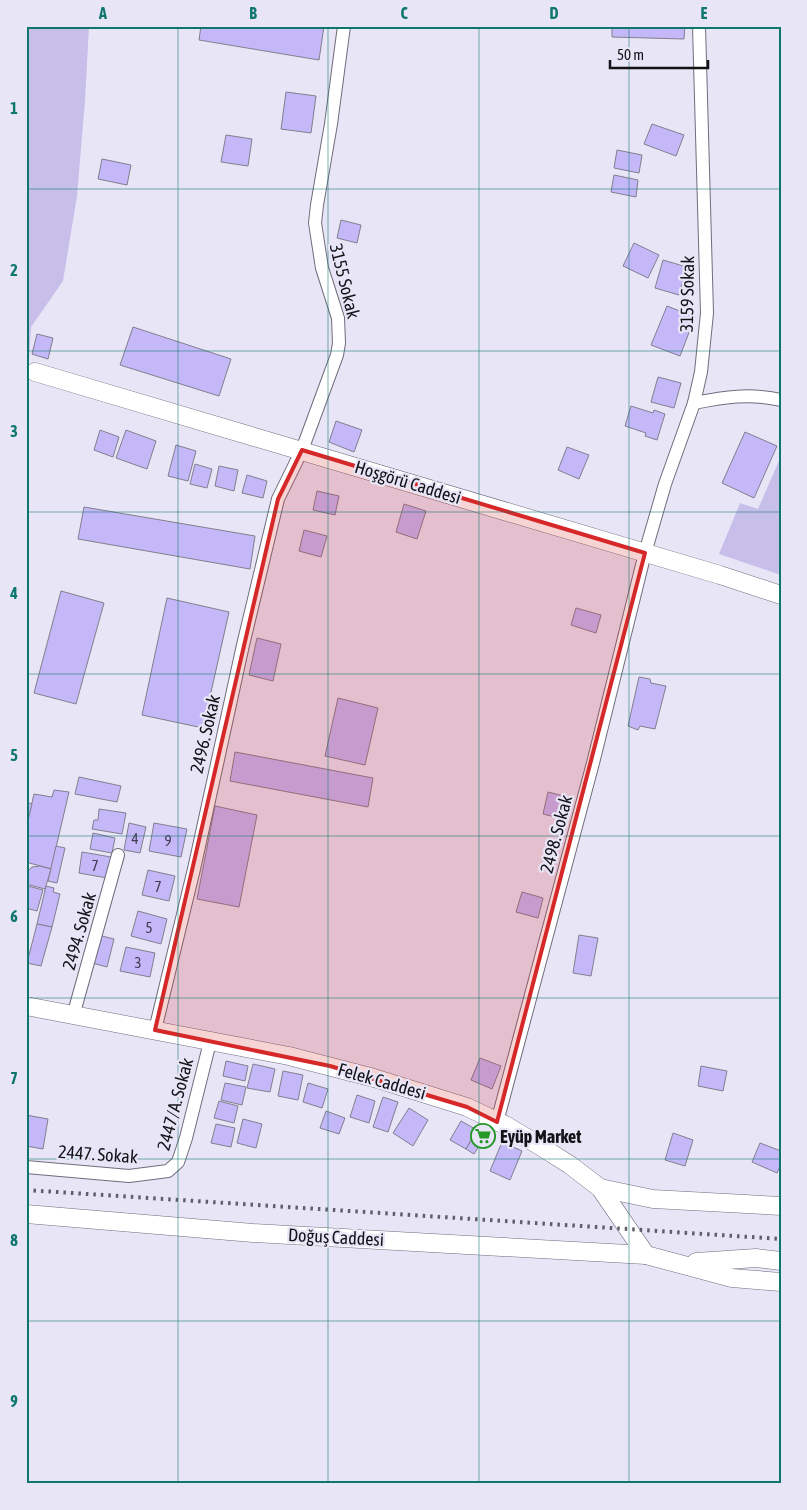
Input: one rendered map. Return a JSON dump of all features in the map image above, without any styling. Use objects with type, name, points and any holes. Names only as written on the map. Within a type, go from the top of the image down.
[{"type":"street","name":"3155 Sokak","points":[[302,450],[334,366],[339,343],[338,318],[322,268],[316,223],[317,205],[331,124],[344,26]]},
{"type":"street","name":"3159 Sokak","points":[[645,553],[665,484],[694,403],[701,372],[707,313],[699,26]]},
{"type":"street","name":"Hoşgörü Caddesi","points":[[36,372],[720,575],[781,595]]},
{"type":"street","points":[[694,403],[733,396],[756,395],[781,400]]},
{"type":"street","name":"2496. Sokak","points":[[155,1030],[194,869],[243,645],[278,499],[302,450]]},
{"type":"street","name":"2498. Sokak","points":[[497,1122],[591,772],[645,553]]},
{"type":"street","name":"2494. Sokak","points":[[73,1016],[118,855]]},
{"type":"street","name":"Felek Caddesi","points":[[26,1006],[289,1056],[366,1076],[468,1107],[507,1126],[570,1165],[600,1188],[646,1254]]},
{"type":"street","name":"2447/A. Sokak","points":[[168,1171],[178,1162],[186,1138],[210,1042]]},
{"type":"street","name":"2447. Sokak","points":[[26,1167],[129,1176],[168,1171]]},
{"type":"street","points":[[600,1188],[653,1199],[781,1206]]},
{"type":"street","name":"Doğuş Caddesi","points":[[26,1214],[254,1233],[646,1254]]},
{"type":"street","points":[[646,1254],[732,1278],[781,1282]]},
{"type":"street","points":[[683,1263],[756,1258],[781,1261]]},
{"type":"highlighted area","points":[[302,450],[645,553],[497,1122],[467,1107],[330,1066],[155,1030],[278,499]]},
{"type":"shaded area","points":[[26,26],[89,26],[77,196],[63,281],[31,327],[29,361],[26,369]]},
{"type":"shaded area","points":[[781,456],[781,575],[719,554],[740,503],[758,509]]},
{"type":"building","points":[[201,26],[324,26],[319,60],[199,40]]},
{"type":"building","points":[[612,26],[685,26],[684,39],[612,37]]},
{"type":"building","points":[[286,92],[316,96],[311,133],[281,129]]},
{"type":"building","points":[[652,124],[684,135],[676,156],[644,144]]},
{"type":"building","points":[[226,135],[252,139],[248,166],[221,162]]},
{"type":"building","points":[[617,150],[642,155],[639,173],[614,168]]},
{"type":"building","points":[[102,159],[131,165],[127,185],[98,179]]},
{"type":"building","points":[[614,175],[638,180],[636,197],[611,192]]},
{"type":"building","points":[[341,220],[361,225],[357,243],[337,238]]},
{"type":"building","points":[[634,243],[659,255],[648,278],[623,266]]},
{"type":"building","points":[[663,260],[687,267],[679,295],[655,288]]},
{"type":"building","points":[[667,306],[695,317],[680,356],[651,345]]},
{"type":"building","points":[[133,327],[231,359],[219,396],[120,365]]},
{"type":"building","points":[[37,334],[53,338],[48,359],[32,354]]},
{"type":"building","points":[[658,377],[681,383],[674,408],[651,402]]},
{"type":"building","points":[[631,406],[653,413],[654,410],[665,414],[657,440],[645,436],[646,433],[625,426]]},
{"type":"building","points":[[336,421],[362,430],[354,452],[329,442]]},
{"type":"building","points":[[100,430],[119,437],[113,457],[94,450]]},
{"type":"building","points":[[126,430],[156,441],[147,469],[116,458]]},
{"type":"building","points":[[745,432],[777,446],[754,498],[722,483]]},
{"type":"building","points":[[176,445],[196,451],[188,481],[168,476]]},
{"type":"building","points":[[567,447],[589,455],[579,479],[558,470]]},
{"type":"building","points":[[195,464],[212,469],[207,488],[190,484]]},
{"type":"building","points":[[219,466],[238,470],[234,491],[215,486]]},
{"type":"building","points":[[247,475],[267,481],[263,498],[242,493]]},
{"type":"building","points":[[317,491],[339,496],[335,515],[313,510]]},
{"type":"building","points":[[404,504],[426,511],[417,539],[396,532]]},
{"type":"building","points":[[84,507],[255,536],[250,569],[78,539]]},
{"type":"building","points":[[304,530],[327,536],[321,557],[299,551]]},
{"type":"building","points":[[61,591],[104,603],[76,704],[34,693]]},
{"type":"building","points":[[167,598],[229,612],[203,728],[142,715]]},
{"type":"building","points":[[576,608],[601,615],[596,633],[571,625]]},
{"type":"building","points":[[257,638],[281,644],[273,681],[249,675]]},
{"type":"building","points":[[639,677],[650,679],[651,683],[666,686],[655,729],[640,726],[638,730],[628,726]]},
{"type":"building","points":[[338,698],[378,708],[365,765],[325,756]]},
{"type":"building","points":[[235,752],[373,778],[368,807],[230,781]]},
{"type":"building","points":[[79,777],[121,786],[117,802],[75,794]]},
{"type":"building","points":[[54,790],[69,792],[51,869],[26,862],[26,828],[34,794],[52,797]]},
{"type":"building","points":[[548,792],[568,797],[563,819],[543,814]]},
{"type":"building","points":[[26,802],[32,804],[26,828]]},
{"type":"building","points":[[215,806],[257,815],[239,907],[197,899]]},
{"type":"building","points":[[99,809],[126,813],[122,834],[92,829],[94,820],[98,820]]},
{"type":"building","points":[[129,823],[146,827],[140,853],[124,850]]},
{"type":"building","points":[[154,823],[187,829],[181,857],[149,851]]},
{"type":"building","points":[[93,833],[115,838],[112,853],[90,849]]},
{"type":"building","points":[[56,846],[65,848],[57,883],[48,881]]},
{"type":"building","points":[[82,852],[111,857],[107,878],[79,873]]},
{"type":"building","points":[[40,866],[51,869],[45,889],[26,884],[26,873],[32,867]]},
{"type":"building","points":[[148,870],[175,876],[169,901],[142,895]]},
{"type":"building","points":[[28,886],[43,890],[37,911],[26,908]]},
{"type":"building","points":[[46,886],[54,888],[53,892],[60,894],[52,927],[37,924]]},
{"type":"building","points":[[522,892],[543,898],[538,918],[516,912]]},
{"type":"building","points":[[138,911],[167,919],[161,944],[131,936]]},
{"type":"building","points":[[37,924],[52,927],[41,966],[27,963]]},
{"type":"building","points":[[98,935],[114,939],[107,967],[92,963]]},
{"type":"building","points":[[579,935],[598,938],[591,976],[573,973]]},
{"type":"building","points":[[126,947],[155,953],[150,977],[120,971]]},
{"type":"building","points":[[480,1058],[501,1066],[492,1089],[471,1080]]},
{"type":"building","points":[[226,1061],[248,1066],[245,1081],[223,1076]]},
{"type":"building","points":[[253,1064],[275,1069],[270,1092],[247,1088]]},
{"type":"building","points":[[701,1066],[727,1071],[723,1091],[698,1086]]},
{"type":"building","points":[[283,1071],[303,1075],[298,1100],[278,1096]]},
{"type":"building","points":[[225,1083],[246,1087],[242,1105],[221,1100]]},
{"type":"building","points":[[308,1083],[328,1089],[322,1108],[303,1102]]},
{"type":"building","points":[[357,1095],[375,1101],[369,1123],[350,1117]]},
{"type":"building","points":[[383,1097],[398,1102],[388,1132],[373,1127]]},
{"type":"building","points":[[219,1101],[238,1106],[234,1123],[214,1118]]},
{"type":"building","points":[[409,1108],[428,1120],[413,1146],[393,1133]]},
{"type":"building","points":[[326,1111],[345,1118],[339,1134],[320,1128]]},
{"type":"building","points":[[26,1115],[48,1119],[43,1149],[26,1146]]},
{"type":"building","points":[[243,1119],[262,1124],[256,1148],[237,1143]]},
{"type":"building","points":[[461,1121],[477,1130],[466,1149],[450,1140]]},
{"type":"building","points":[[216,1124],[235,1128],[231,1147],[211,1143]]},
{"type":"building","points":[[477,1130],[486,1135],[474,1154],[466,1149]]},
{"type":"building","points":[[673,1133],[693,1140],[685,1166],[665,1160]]},
{"type":"building","points":[[502,1142],[522,1151],[510,1180],[490,1171]]},
{"type":"building","points":[[760,1143],[781,1151],[781,1164],[777,1173],[752,1162]]},
{"type":"railway","points":[[26,1190],[781,1239]]},
{"type":"place","name":"Eyüp Market","points":[[483,1136]]}]
